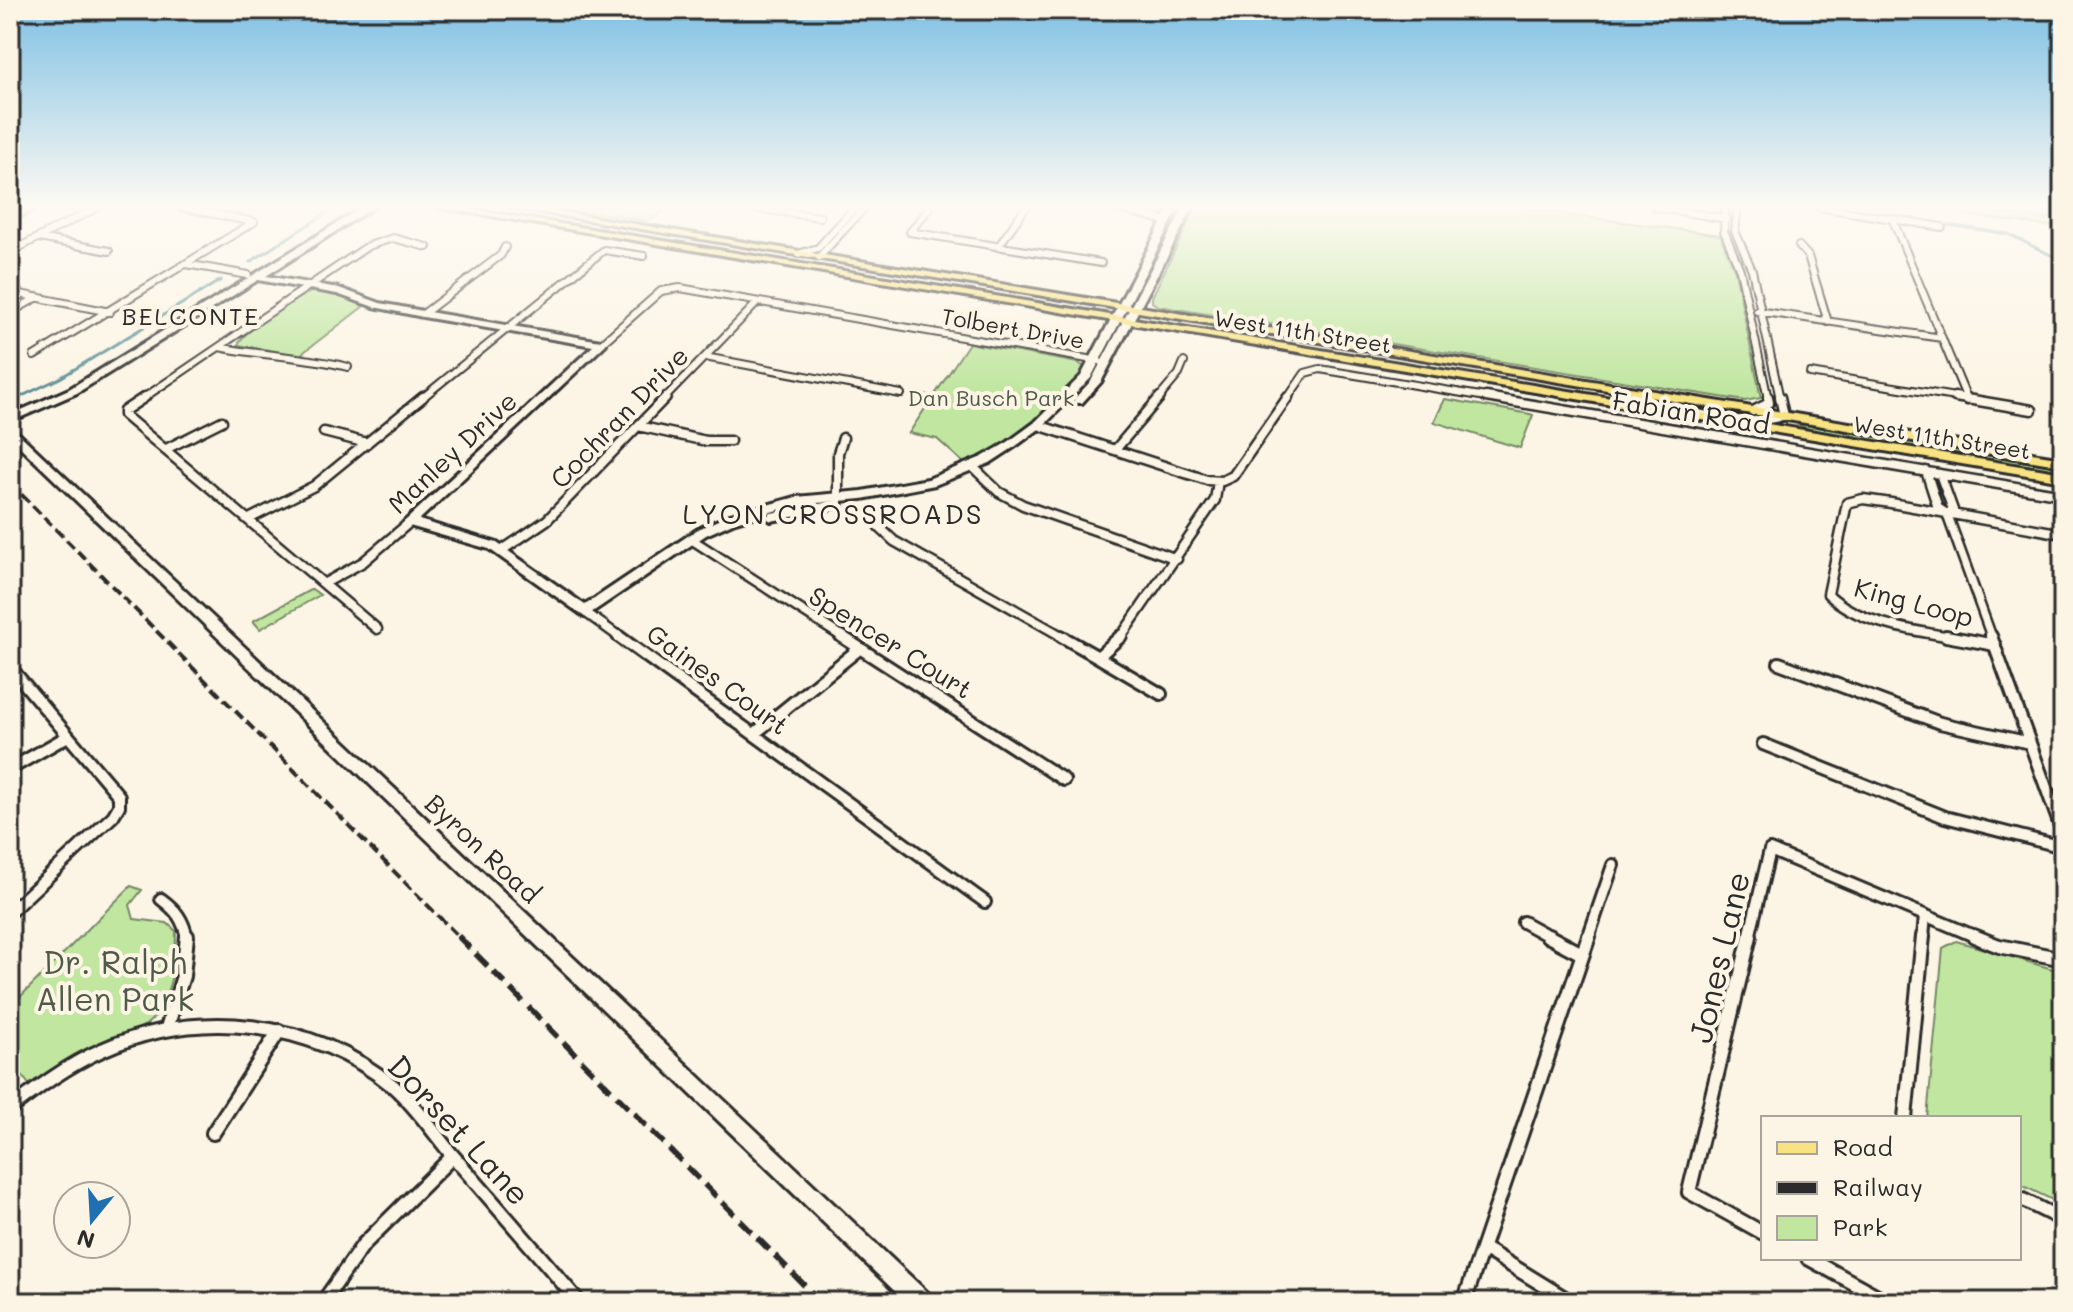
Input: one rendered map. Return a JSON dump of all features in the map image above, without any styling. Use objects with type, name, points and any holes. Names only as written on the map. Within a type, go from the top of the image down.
[{"type":"main road","name":"West 11th Street","points":[[809,268],[2063,477]]},
{"type":"main road","name":"West 11th Street","points":[[887,268],[2063,462]]},
{"type":"street","points":[[34,356],[180,268]]},
{"type":"street","points":[[224,268],[339,291],[378,305],[601,344]]},
{"type":"street","points":[[10,419],[73,391],[265,268]]},
{"type":"street","points":[[10,412],[65,387],[266,268]]},
{"type":"street","points":[[334,268],[128,406],[124,415],[377,629]]},
{"type":"street","points":[[423,314],[484,268]]},
{"type":"street","points":[[249,519],[314,486],[582,268]]},
{"type":"street","points":[[1123,321],[1121,307],[1142,268]]},
{"type":"street","points":[[585,612],[694,541],[766,518],[838,501],[911,494],[1017,451],[1042,426],[1087,392],[1123,321],[1137,310],[1158,268]]},
{"type":"street","points":[[1737,268],[1750,310],[1769,403],[1753,411]]},
{"type":"street","points":[[1613,402],[1649,402],[1776,421],[1784,416],[1751,268]]},
{"type":"street","points":[[1812,268],[1828,322]]},
{"type":"street","points":[[1913,268],[1967,400]]},
{"type":"street","name":"Tolbert Drive","points":[[601,344],[653,296],[665,289],[680,288],[1102,362]]},
{"type":"street","points":[[10,292],[110,312]]},
{"type":"street","points":[[10,313],[38,297]]},
{"type":"street","name":"Cochran Drive","points":[[501,551],[547,520],[758,302]]},
{"type":"street","points":[[1750,310],[1942,338]]},
{"type":"street","name":"Manley Drive","points":[[325,583],[363,562],[410,522],[601,344]]},
{"type":"street","points":[[219,347],[257,355],[326,361],[348,367]]},
{"type":"street","points":[[705,357],[901,394]]},
{"type":"street","points":[[1115,450],[1179,374],[1184,362]]},
{"type":"street","name":"Fabian Road","points":[[1218,481],[1233,476],[1302,378],[1313,370],[2063,495]]},
{"type":"street","points":[[1810,373],[2032,410]]},
{"type":"street","points":[[166,449],[222,421]]},
{"type":"street","points":[[638,426],[706,441],[730,441]]},
{"type":"street","points":[[1042,426],[1218,481],[1215,500],[1177,559],[1120,638],[1098,657]]},
{"type":"street","name":"Byron Road","points":[[10,431],[921,1302]]},
{"type":"street","points":[[324,432],[367,443]]},
{"type":"street","points":[[838,501],[838,453],[843,438]]},
{"type":"street","points":[[975,469],[999,492],[1023,505],[1177,559]]},
{"type":"street","points":[[1926,471],[1938,508],[1947,514],[2063,534]]},
{"type":"street","points":[[1940,474],[1953,510],[1947,514]]},
{"type":"street","name":"King Loop","points":[[1947,514],[1863,499],[1847,503],[1828,594],[1838,605],[1856,614],[1995,645]]},
{"type":"street","points":[[1947,514],[2063,834]]},
{"type":"street","name":"Gaines Court","points":[[410,522],[474,538],[501,551],[985,902]]},
{"type":"street","points":[[879,527],[894,541],[1161,694]]},
{"type":"street","name":"Spencer Court","points":[[694,541],[1064,780]]},
{"type":"street","points":[[754,734],[859,649]]},
{"type":"street","points":[[1779,663],[1940,723],[2030,743]]},
{"type":"street","points":[[10,667],[119,796],[119,806],[113,816],[10,912]]},
{"type":"street","points":[[10,769],[68,736]]},
{"type":"street","points":[[1763,744],[1945,817],[2063,847]]},
{"type":"street","name":"Jones Lane","points":[[1761,1232],[1689,1192],[1770,850],[1925,915]]},
{"type":"street","points":[[1464,1302],[1613,865]]},
{"type":"street","points":[[161,899],[173,905],[185,919],[188,928],[187,953],[167,1028]]},
{"type":"street","points":[[1905,1116],[1925,915],[1999,946],[2063,959]]},
{"type":"street","points":[[1523,922],[1582,954]]},
{"type":"street","name":"Dorset Lane","points":[[10,1109],[68,1066],[110,1046],[167,1028],[219,1022],[279,1031],[319,1042],[366,1065],[394,1087],[579,1302]]},
{"type":"street","points":[[213,1133],[279,1031]]},
{"type":"street","points":[[323,1302],[363,1245],[453,1156]]},
{"type":"street","points":[[2021,1199],[2063,1220]]},
{"type":"street","points":[[1483,1248],[1571,1302]]},
{"type":"street","points":[[1812,1260],[1888,1302]]},
{"type":"green space","points":[[1166,268],[1734,268],[1761,398],[1745,401],[1158,306],[1152,302]]},
{"type":"green space","points":[[316,291],[364,306],[300,355],[238,345],[272,314]]},
{"type":"green space","name":"Dan Busch Park","points":[[969,343],[1078,363],[1086,368],[1064,396],[1033,424],[965,464],[937,439],[909,433],[928,404],[915,400],[919,394],[934,396]]},
{"type":"green space","points":[[1445,399],[1533,415],[1520,448],[1434,422]]},
{"type":"green space","points":[[1801,423],[2063,466],[2063,472],[1814,431],[1798,425]]},
{"type":"green space","points":[[312,589],[320,595],[260,629],[253,621]]},
{"type":"green space","name":"Dr. Ralph Allen Park","points":[[131,886],[142,890],[130,905],[134,919],[167,923],[176,931],[175,966],[162,1010],[146,1025],[78,1056],[30,1086],[10,1059],[10,1007]]},
{"type":"green space","points":[[1956,941],[2063,972],[2063,1205],[2021,1185],[2021,1116],[1927,1116],[1943,948]]},
{"type":"waterway","points":[[20,397],[60,378],[221,280]]},
{"type":"railway","points":[[10,483],[460,938]]},
{"type":"railway","points":[[458,936],[821,1302]]},
{"type":"district","name":"BELCONTE","points":[[191,315]]},
{"type":"district","name":"LYON CROSSROADS","points":[[833,513]]}]
